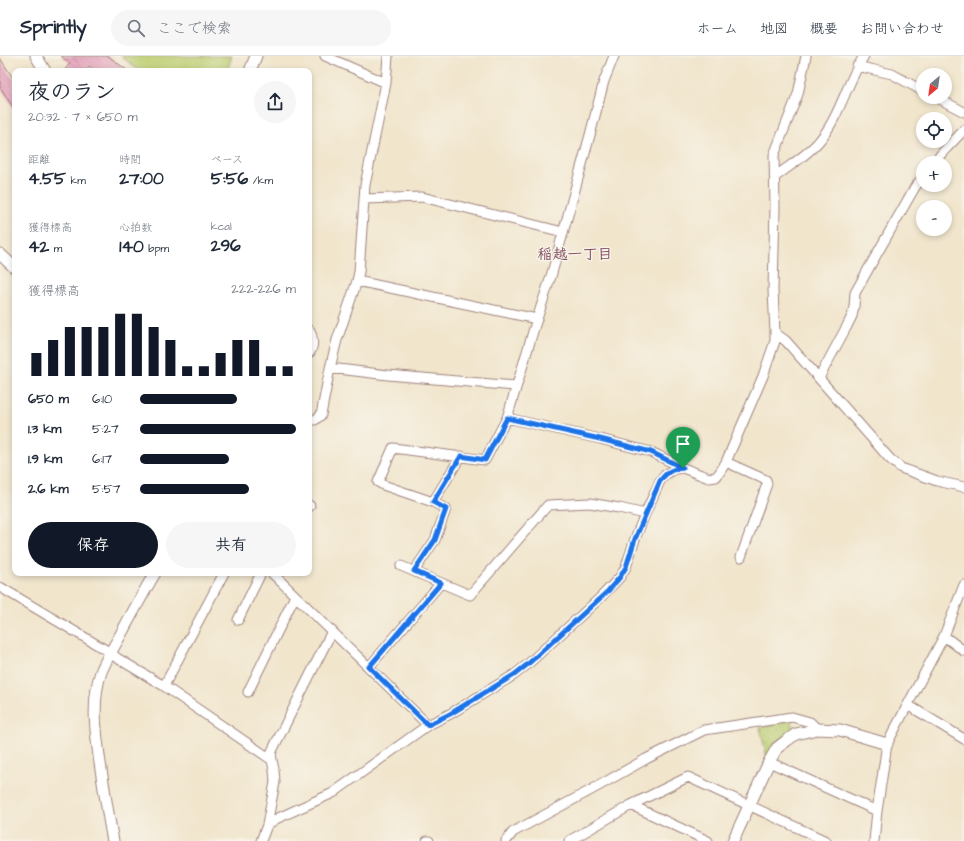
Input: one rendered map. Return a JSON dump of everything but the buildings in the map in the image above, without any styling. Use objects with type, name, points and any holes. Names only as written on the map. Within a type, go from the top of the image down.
[{"type":"street","points":[[36,56],[43,68]]},
{"type":"street","points":[[251,68],[256,56]]},
{"type":"street","points":[[325,56],[386,83]]},
{"type":"street","points":[[312,420],[315,420],[321,415],[337,340],[359,272],[365,185],[386,83],[388,56]]},
{"type":"street","points":[[414,571],[435,540],[446,509],[433,502],[378,482],[393,448],[485,460],[507,418],[536,319],[552,273],[604,81],[614,56]]},
{"type":"street","points":[[507,418],[651,452],[683,468],[709,478],[716,477],[726,462],[775,341],[773,290],[774,155],[798,94],[806,56]]},
{"type":"street","points":[[775,177],[814,148],[821,139],[838,109],[857,66],[864,56]]},
{"type":"street","points":[[857,66],[892,74],[916,87]]},
{"type":"street","points":[[949,104],[964,112]]},
{"type":"street","points":[[940,156],[964,130]]},
{"type":"street","points":[[819,378],[848,326],[854,307],[855,293],[916,186]]},
{"type":"street","points":[[364,200],[422,197],[563,232]]},
{"type":"street","points":[[0,255],[12,265]]},
{"type":"street","points":[[357,281],[536,319]]},
{"type":"street","points":[[775,333],[786,341],[869,436],[890,459],[901,468],[937,481],[964,487]]},
{"type":"street","points":[[330,368],[388,376],[516,386]]},
{"type":"street","points":[[433,502],[461,456]]},
{"type":"street","points":[[726,462],[766,480],[767,484],[741,557]]},
{"type":"street","points":[[267,825],[276,819],[333,793],[428,725],[450,714],[514,675],[528,664],[604,595],[620,577],[626,567],[635,539],[660,481],[665,475],[675,469],[683,468]]},
{"type":"street","points":[[401,566],[470,596],[548,505],[590,503],[645,514]]},
{"type":"street","points":[[113,841],[97,739],[96,700],[98,685],[101,672],[152,576]]},
{"type":"street","points":[[164,686],[222,576]]},
{"type":"street","points":[[238,620],[260,576]]},
{"type":"street","points":[[275,576],[428,725]]},
{"type":"street","points":[[369,667],[441,583]]},
{"type":"street","points":[[874,841],[887,744],[944,636],[964,585]]},
{"type":"street","points":[[0,587],[111,652],[117,658],[164,686],[272,760]]},
{"type":"street","points":[[248,692],[296,596]]},
{"type":"street","points":[[261,841],[267,825],[275,782],[271,754],[332,631]]},
{"type":"street","points":[[944,636],[964,651]]},
{"type":"street","points":[[908,705],[964,739]]},
{"type":"street","points":[[506,841],[513,832],[646,759],[704,730],[792,717],[810,722],[817,729]]},
{"type":"street","points":[[733,841],[769,762],[777,748],[796,734],[817,729],[840,730],[887,744]]},
{"type":"street","points":[[769,762],[877,811]]},
{"type":"street","points":[[573,839],[631,805],[688,777],[826,841]]},
{"type":"street","points":[[631,805],[708,841]]},
{"type":"street","points":[[573,839],[587,841]]},
{"type":"green space","points":[[121,56],[232,56],[228,68],[135,68]]},
{"type":"green space","points":[[790,719],[795,730],[767,757],[760,728]]},
{"type":"district","name":"稲越一丁目","points":[[575,254]]},
{"type":"route","points":[[507,418],[651,452],[683,468],[670,471],[660,481],[635,539],[626,567],[620,577],[608,591],[514,675],[450,714],[428,725],[369,667],[441,583],[414,571],[435,540],[446,509],[433,502],[461,456],[485,460],[507,418]]}]
